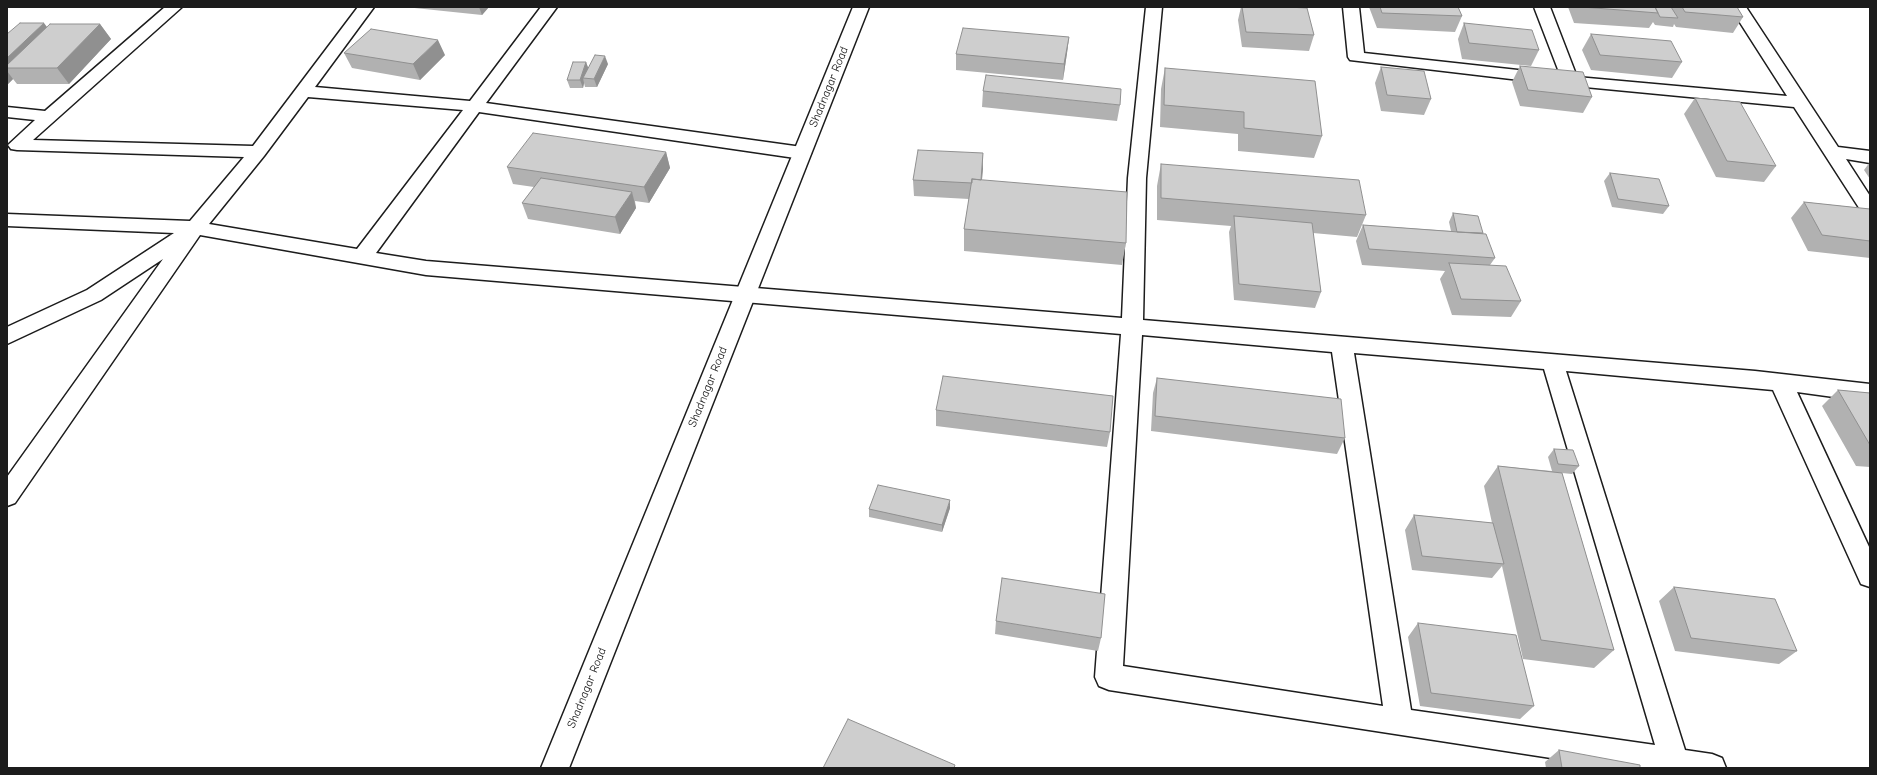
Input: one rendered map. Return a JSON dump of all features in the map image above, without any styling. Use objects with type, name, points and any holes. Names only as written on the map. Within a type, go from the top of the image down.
[{"type":"street","points":[[12,151],[174,7]]},
{"type":"street","points":[[7,496],[195,228],[258,152],[366,7]]},
{"type":"street","points":[[362,257],[549,7]]},
{"type":"street","name":"Shadnagar Road","points":[[555,768],[861,7]]},
{"type":"street","points":[[1154,7],[1137,178],[1132,327],[1109,677],[1675,766],[1712,768]]},
{"type":"street","points":[[1351,7],[1356,58],[1570,81],[1800,102]]},
{"type":"street","points":[[1542,7],[1570,81]]},
{"type":"street","points":[[1738,7],[1870,210]]},
{"type":"street","points":[[302,91],[474,106],[802,153]]},
{"type":"street","points":[[7,112],[49,117]]},
{"type":"street","points":[[12,151],[258,152]]},
{"type":"street","points":[[1832,152],[1870,157]]},
{"type":"street","points":[[7,220],[195,228],[426,268],[1781,382],[1870,393]]},
{"type":"street","points":[[7,336],[94,295],[195,228]]},
{"type":"street","points":[[1342,345],[1399,722]]},
{"type":"street","points":[[1553,363],[1675,766]]},
{"type":"street","points":[[1781,382],[1870,576]]},
{"type":"building","points":[[1242,7],[1307,8],[1314,35],[1246,32]]},
{"type":"building","points":[[1380,7],[1458,7],[1462,16],[1382,13]]},
{"type":"building","points":[[1582,7],[1655,7],[1658,13]]},
{"type":"building","points":[[1655,7],[1671,7],[1678,18],[1660,17]]},
{"type":"building","points":[[1682,7],[1737,7],[1743,17],[1685,12]]},
{"type":"building","points":[[20,23],[44,23],[7,58],[7,34]]},
{"type":"building","points":[[1464,23],[1532,30],[1539,50],[1469,43]]},
{"type":"building","points":[[50,24],[100,24],[57,68],[7,68],[7,65]]},
{"type":"building","points":[[963,28],[1069,37],[1064,64],[956,54]]},
{"type":"building","points":[[371,29],[438,40],[413,64],[344,53]]},
{"type":"building","points":[[1591,34],[1671,41],[1682,62],[1600,55]]},
{"type":"building","points":[[595,55],[605,56],[594,79],[583,78]]},
{"type":"building","points":[[573,62],[586,62],[580,80],[567,80]]},
{"type":"building","points":[[1520,66],[1583,72],[1592,97],[1528,90]]},
{"type":"building","points":[[1381,67],[1424,71],[1431,99],[1387,95]]},
{"type":"building","points":[[1165,68],[1315,81],[1322,136],[1244,128],[1244,112],[1164,105]]},
{"type":"building","points":[[986,75],[1121,89],[1120,105],[983,91]]},
{"type":"building","points":[[1695,98],[1740,102],[1776,166],[1727,161]]},
{"type":"building","points":[[533,133],[666,152],[644,187],[507,167]]},
{"type":"building","points":[[918,150],[983,153],[981,180],[972,179],[972,183],[913,180]]},
{"type":"building","points":[[1161,164],[1359,180],[1366,215],[1161,198]]},
{"type":"building","points":[[1610,173],[1659,179],[1669,206],[1618,199]]},
{"type":"building","points":[[541,178],[632,192],[615,217],[522,203]]},
{"type":"building","points":[[972,179],[1127,192],[1126,243],[964,229]]},
{"type":"building","points":[[1804,202],[1870,209],[1870,241],[1822,235]]},
{"type":"building","points":[[1453,213],[1478,216],[1483,233],[1457,232]]},
{"type":"building","points":[[1234,216],[1312,223],[1321,292],[1239,284]]},
{"type":"building","points":[[1363,225],[1486,234],[1495,258],[1369,249]]},
{"type":"building","points":[[1449,263],[1506,266],[1521,301],[1461,299]]},
{"type":"building","points":[[943,376],[1113,396],[1110,432],[936,410]]},
{"type":"building","points":[[1157,378],[1341,399],[1345,438],[1155,416]]},
{"type":"building","points":[[1838,390],[1870,393],[1870,445]]},
{"type":"building","points":[[1554,449],[1573,450],[1579,466],[1558,464]]},
{"type":"building","points":[[1498,466],[1562,473],[1614,650],[1541,640]]},
{"type":"building","points":[[878,485],[950,500],[942,525],[869,509]]},
{"type":"building","points":[[1414,515],[1493,523],[1504,564],[1422,556]]},
{"type":"building","points":[[1002,578],[1105,594],[1101,638],[996,621]]},
{"type":"building","points":[[1674,587],[1775,599],[1797,651],[1691,638]]},
{"type":"building","points":[[1418,623],[1516,635],[1534,706],[1431,693]]},
{"type":"building","points":[[848,719],[955,765],[954,768],[823,768]]},
{"type":"building","points":[[1559,750],[1640,765],[1640,768],[1562,768]]}]
